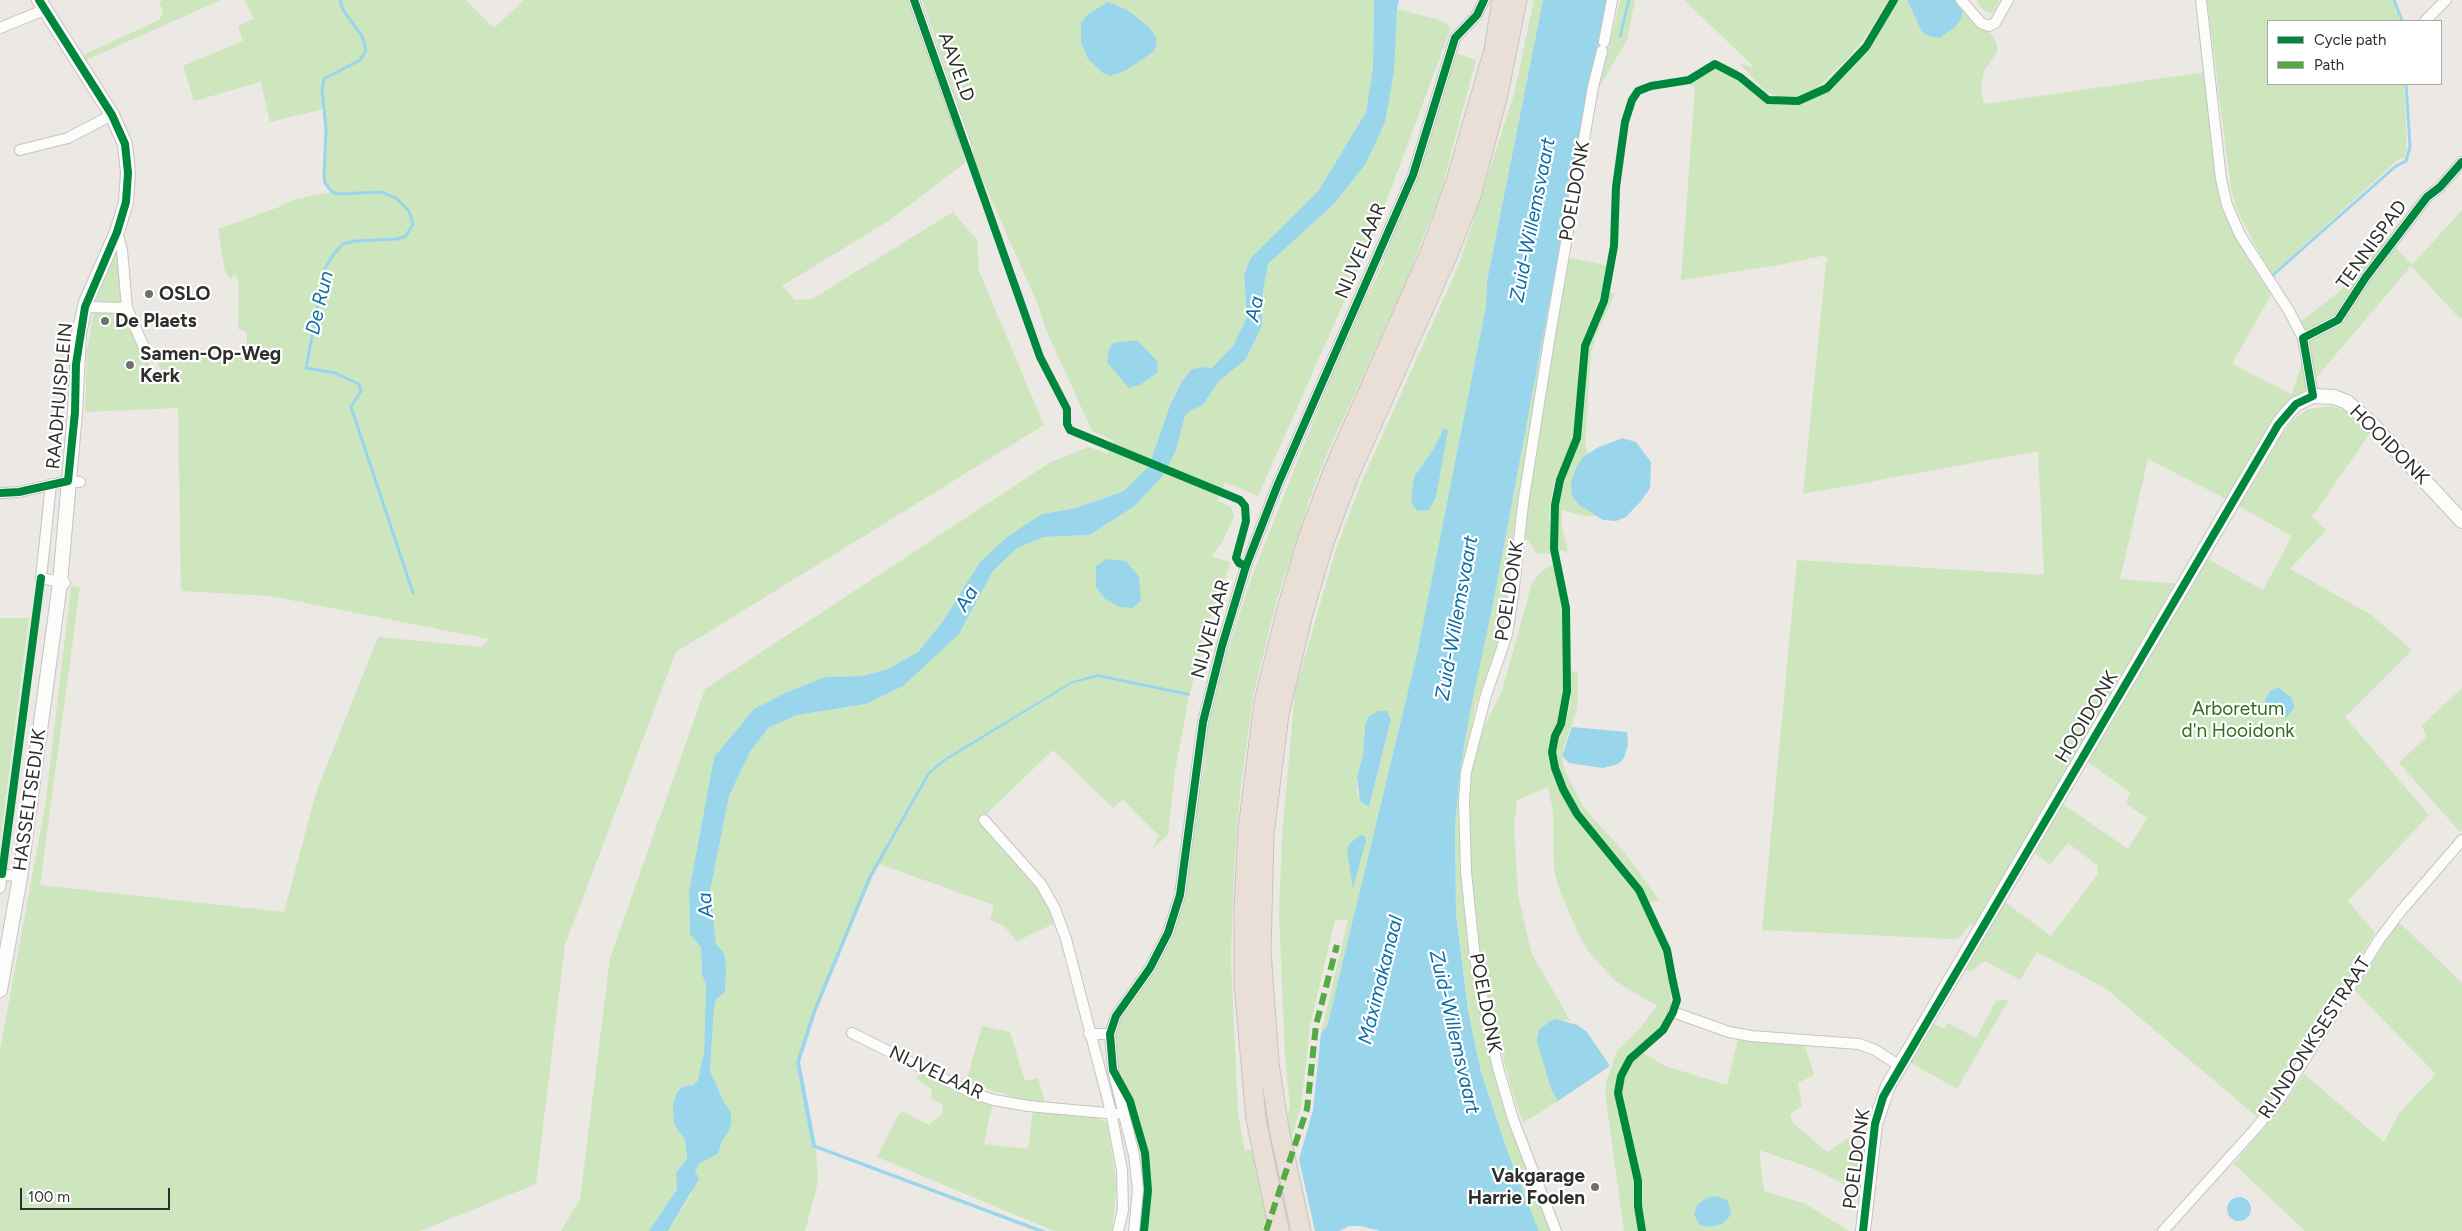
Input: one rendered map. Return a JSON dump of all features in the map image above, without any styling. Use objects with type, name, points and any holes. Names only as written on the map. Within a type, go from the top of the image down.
[{"type":"highway","points":[[1279,1231],[1256,1119],[1244,984],[1244,890],[1251,792],[1270,676],[1308,538],[1334,470],[1432,248],[1456,181],[1494,50],[1502,0]]},
{"type":"highway","points":[[1301,1231],[1285,1159],[1269,1063],[1261,951],[1262,871],[1268,790],[1285,685],[1324,542],[1349,475],[1448,254],[1470,196],[1498,94],[1517,0]]},
{"type":"street","name":"AAVELD","points":[[914,0],[966,145]]},
{"type":"street","name":"NIJVELAAR","points":[[1134,1231],[1138,1189],[1134,1154],[1113,1070],[1110,1034],[1116,1016],[1150,968],[1164,940],[1180,895],[1203,722],[1222,646],[1246,566],[1278,484],[1412,175],[1455,38],[1477,14],[1484,0]]},
{"type":"street","name":"POELDONK","points":[[1556,1231],[1513,1119],[1498,1068],[1484,1006],[1475,958],[1468,901],[1464,800],[1466,772],[1486,695],[1507,634],[1514,596],[1522,513],[1549,341],[1593,87],[1612,0]]},
{"type":"street","points":[[1961,0],[1981,23],[1989,26],[1995,23],[2008,0]]},
{"type":"street","points":[[2201,0],[2221,179],[2227,205],[2240,235],[2289,311],[2303,338],[2313,396]]},
{"type":"street","points":[[2426,20],[2446,0]]},
{"type":"street","points":[[3,27],[42,5]]},
{"type":"street","name":"RAADHUISPLEIN","points":[[42,5],[112,115],[125,144],[128,173],[126,202],[117,232],[85,306],[76,364],[74,481]]},
{"type":"street","points":[[20,150],[68,138],[112,115]]},
{"type":"street","name":"TENNISPAD","points":[[2303,338],[2338,320],[2366,276],[2427,197],[2440,187],[2462,162]]},
{"type":"street","points":[[117,232],[122,250],[127,308],[144,350]]},
{"type":"street","name":"RAADHUISPLEIN","points":[[85,306],[127,308]]},
{"type":"street","name":"HOOIDONK","points":[[1900,1066],[2278,425],[2296,404],[2313,396],[2334,397],[2347,402],[2360,412],[2462,521]]},
{"type":"street","points":[[0,493],[19,492],[51,484],[74,481]]},
{"type":"street","name":"HASSELTSEDIJK","points":[[0,940],[56,610],[63,583],[74,481]]},
{"type":"street","points":[[51,484],[41,578],[63,583]]},
{"type":"street","points":[[984,820],[1041,884],[1055,909],[1066,938],[1111,1112],[1122,1170],[1123,1210],[1118,1231]]},
{"type":"street","name":"RIJNDONKSESTRAAT","points":[[2163,1231],[2256,1128],[2281,1097],[2379,940],[2400,912],[2462,840]]},
{"type":"street","name":"HASSELTSEDIJK","points":[[0,888],[12,875]]},
{"type":"street","name":"HASSELTSEDIJK","points":[[0,990],[12,875]]},
{"type":"street","points":[[1673,1012],[1707,1025],[1744,1035],[1859,1044],[1875,1050],[1900,1066]]},
{"type":"street","name":"NIJVELAAR","points":[[852,1033],[972,1093],[994,1100],[1066,1110],[1111,1112],[1125,1116]]},
{"type":"street","points":[[1090,1034],[1110,1034]]},
{"type":"street","name":"POELDONK","points":[[1863,1231],[1875,1124],[1883,1096],[1900,1066]]},
{"type":"green space","points":[[163,0],[221,0],[84,61],[81,56],[159,20],[163,14],[159,2]]},
{"type":"green space","points":[[244,0],[466,0],[494,28],[524,0],[909,0],[966,162],[890,220],[782,286],[795,300],[812,299],[953,212],[977,240],[979,271],[1044,425],[676,652],[565,945],[536,1184],[420,1231],[0,1231],[0,1050],[45,807],[71,586],[80,587],[40,885],[284,912],[316,793],[378,637],[481,647],[489,639],[270,596],[181,591],[178,408],[85,412],[87,350],[94,311],[124,311],[131,333],[148,361],[153,377],[162,373],[156,360],[247,354],[247,332],[238,329],[239,283],[235,275],[230,279],[225,271],[218,229],[279,207],[295,199],[332,192],[325,183],[324,176],[326,129],[324,109],[270,122],[261,82],[194,101],[183,66],[243,41],[238,26],[254,19]]},
{"type":"green space","points":[[922,0],[1374,0],[1373,67],[1366,112],[1319,190],[1278,231],[1244,274],[1247,317],[1233,346],[1211,370],[1182,381],[1170,405],[1149,466],[1124,491],[1076,508],[1042,514],[943,621],[918,652],[888,669],[862,676],[825,677],[785,693],[754,709],[714,757],[689,892],[690,934],[701,948],[702,975],[706,984],[704,1052],[698,1080],[693,1085],[684,1086],[676,1093],[673,1106],[681,1134],[685,1140],[687,1159],[676,1173],[677,1188],[649,1231],[561,1231],[580,1199],[610,958],[705,689],[1051,462],[1089,447],[1108,454],[1114,441],[1092,431],[1047,332],[1038,305],[980,174],[972,152],[974,149]],"holes":[[[1117,4],[1148,26],[1153,52],[1125,71],[1110,76],[1103,73]]]},
{"type":"green space","points":[[1534,0],[1543,0],[1487,281],[1486,306],[1417,654],[1327,1027],[1321,1033],[1348,920],[1335,920],[1310,1026],[1301,1107],[1262,1231],[1147,1231],[1151,1190],[1147,1152],[1139,1114],[1116,1063],[1114,1034],[1120,1017],[1154,972],[1173,935],[1185,897],[1197,792],[1201,788],[1206,755],[1203,746],[1220,674],[1252,576],[1360,304],[1369,294],[1384,262],[1383,254],[1456,53],[1476,60],[1440,195],[1407,279],[1324,461],[1309,501],[1276,603],[1253,697],[1240,792],[1234,868],[1231,958],[1238,1114],[1245,1151],[1272,1144],[1285,1126],[1290,1106],[1285,1059],[1279,913],[1282,838],[1295,691],[1336,549],[1362,481],[1460,262],[1514,94]],"holes":[[[1444,428],[1436,497],[1411,499],[1414,477],[1433,450]],[[1390,714],[1391,719],[1369,807],[1360,801],[1357,790],[1357,777],[1363,755],[1365,726],[1368,718]]]},
{"type":"green space","points":[[1606,0],[1610,0],[1517,502],[1502,631],[1475,707],[1463,773],[1481,1008],[1553,1231],[1539,1231],[1508,1153],[1481,1072],[1468,1010],[1456,914],[1455,827],[1460,771],[1471,706],[1493,604]]},
{"type":"green space","points":[[1620,0],[1635,0],[1627,40],[1600,86]]},
{"type":"green space","points":[[1684,0],[1888,0],[1866,36],[1850,56],[1815,90],[1801,97],[1788,100],[1766,92],[1739,63],[1755,68]]},
{"type":"green space","points":[[1896,0],[1907,0],[1922,32],[1929,36],[1963,6],[1993,36],[1997,44],[1997,52],[1984,71],[1981,87],[1984,104],[2205,72],[2219,196],[2232,231],[2271,295],[2232,364],[2292,394],[2303,359],[2307,379],[2306,388],[2230,501],[2148,459],[2120,579],[2181,584],[1976,924],[1968,926],[1961,937],[1953,939],[1762,930],[1797,560],[2044,575],[2038,451],[1803,494],[1826,262],[1828,260],[1822,254],[1822,256],[1773,266],[1681,280],[1695,88],[1685,80],[1721,64],[1737,69],[1754,90],[1766,100],[1778,105],[1801,102],[1826,87],[1862,49]]},
{"type":"green space","points":[[1977,0],[1999,0],[1995,10],[1990,13],[1982,9]]},
{"type":"green space","points":[[2207,0],[2392,0],[2400,20],[2267,20],[2267,85],[2404,85],[2407,149],[2405,158],[2399,159],[2271,275],[2236,208],[2231,189]]},
{"type":"green space","points":[[1397,9],[1443,21],[1451,28],[1374,234],[1258,496],[1225,482],[1218,501],[1231,507],[1234,516],[1223,541],[1211,557],[1231,562],[1212,612],[1190,693],[1098,674],[1072,681],[942,760],[927,773],[869,875],[796,1062],[812,1147],[816,1149],[818,1182],[805,1231],[668,1231],[691,1195],[695,1171],[700,1163],[718,1154],[722,1141],[728,1133],[731,1112],[724,1102],[710,1071],[714,1009],[724,953],[716,944],[710,891],[729,796],[750,752],[768,728],[797,715],[866,704],[959,634],[993,571],[1017,548],[1044,537],[1090,535],[1136,505],[1165,473],[1176,450],[1185,416],[1190,411],[1203,405],[1218,382],[1246,359],[1262,326],[1263,292],[1268,264],[1334,204],[1395,37]]},
{"type":"green space","points":[[2462,210],[2462,317],[2460,319],[2411,266],[2316,378],[2309,344],[2300,322],[2340,291],[2384,235],[2412,265]]},
{"type":"green space","points":[[119,244],[123,302],[96,301],[106,272]]},
{"type":"green space","points":[[1566,257],[1610,266],[1606,283],[1579,350],[1576,432],[1555,481],[1551,497],[1549,518],[1553,554],[1536,553],[1522,531]]},
{"type":"green space","points":[[1608,291],[1615,294],[1595,338],[1591,353],[1585,445],[1588,453],[1583,457],[1580,505],[1595,515],[1589,517],[1562,510],[1562,527],[1568,552],[1558,550],[1553,520],[1554,501],[1580,434],[1585,347]]},
{"type":"green space","name":"Arboretum d'n Hooidonk","points":[[2332,406],[2348,412],[2370,433],[2312,517],[2326,530],[2290,569],[2370,614],[2412,650],[2345,717],[2429,815],[2348,901],[2375,933],[2283,1083],[2257,1117],[2105,988],[2037,952],[2020,980],[1985,961],[1970,972],[1965,970],[2005,902],[2051,936],[2098,874],[2097,865],[2068,843],[2050,865],[2034,853],[2063,804],[2128,849],[2147,818],[2126,804],[2130,792],[2088,762],[2208,559],[2263,590],[2292,536],[2239,506],[2282,434],[2294,419],[2308,409]]},
{"type":"green space","points":[[1557,561],[1568,601],[1569,616],[1566,690],[1563,708],[1550,739],[1548,749],[1550,764],[1570,806],[1633,884],[1647,905],[1664,946],[1672,1006],[1679,1010],[1677,1016],[1643,1053],[1665,1066],[1727,1085],[1738,1039],[1805,1046],[1814,1075],[1798,1083],[1802,1106],[1790,1114],[1793,1123],[1827,1152],[1850,1137],[1868,1158],[1862,1195],[1817,1170],[1759,1150],[1764,1191],[1804,1203],[1849,1231],[1624,1231],[1605,1092],[1606,1083],[1617,1051],[1641,1027],[1657,1006],[1615,981],[1589,952],[1580,937],[1560,892],[1554,870],[1553,811],[1548,787],[1517,800],[1514,827],[1518,894],[1531,952],[1571,1022],[1564,1019],[1551,1089],[1558,1101],[1523,1123],[1511,1088],[1487,992],[1478,940],[1468,839],[1468,777],[1485,725],[1502,691],[1532,583],[1541,572]]},
{"type":"green space","points":[[0,618],[29,618],[0,842]]},
{"type":"green space","points":[[1571,671],[1578,673],[1577,710],[1563,749],[1564,769],[1584,808],[1625,853],[1659,900],[1650,903],[1626,866],[1578,810],[1568,794],[1554,762],[1552,749],[1554,740],[1568,714],[1571,700]]},
{"type":"green space","points":[[1098,676],[1189,696],[1175,771],[1168,835],[1151,850],[1159,836],[1123,800],[1113,808],[1053,750],[980,820],[1036,888],[1047,904],[1055,923],[1017,941],[1003,925],[990,920],[994,905],[879,864],[930,774],[944,762],[1073,683]]},
{"type":"green space","points":[[2462,688],[2462,829],[2460,832],[2399,763],[2426,737],[2422,725]]},
{"type":"green space","points":[[2399,922],[2462,983],[2462,1231],[2305,1231],[2234,1164],[2286,1101],[2304,1074],[2384,1142],[2399,1113],[2436,1074],[2355,991],[2388,936]]},
{"type":"green space","points":[[2009,999],[1957,1089],[1911,1063],[1934,1023],[1944,1029],[1948,1023],[1976,1038],[1996,1001]]},
{"type":"green space","points":[[982,1026],[1010,1032],[1025,1081],[1038,1078],[1045,1103],[1022,1100],[966,1082]]},
{"type":"green space","points":[[922,1070],[993,1102],[984,1144],[1028,1149],[1033,1109],[1085,1114],[1107,1122],[1117,1185],[1112,1231],[1054,1231],[877,1157],[899,1114],[904,1112],[929,1125],[943,1113],[942,1104],[931,1099],[932,1090],[916,1079]]},
{"type":"water","name":"Aa","points":[[1374,0],[1399,0],[1394,72],[1385,122],[1366,163],[1334,204],[1268,264],[1263,292],[1262,326],[1246,359],[1218,382],[1203,405],[1190,411],[1185,416],[1176,450],[1165,473],[1136,505],[1090,535],[1044,537],[1017,548],[993,571],[959,634],[903,686],[866,704],[797,715],[768,728],[750,752],[729,796],[710,891],[716,944],[724,953],[726,967],[725,992],[716,999],[714,1009],[710,1071],[724,1102],[731,1112],[731,1124],[718,1154],[700,1163],[695,1171],[699,1179],[668,1231],[649,1231],[677,1189],[676,1173],[687,1159],[685,1140],[674,1124],[673,1106],[676,1093],[684,1086],[693,1085],[698,1080],[704,1052],[706,984],[702,975],[701,948],[690,934],[689,892],[714,757],[754,709],[785,693],[825,677],[862,676],[888,669],[918,652],[943,621],[980,562],[1007,537],[1042,514],[1076,508],[1124,491],[1149,466],[1170,405],[1182,381],[1192,369],[1205,367],[1211,369],[1233,346],[1247,317],[1244,274],[1251,258],[1319,190],[1366,112],[1373,67]]},
{"type":"water","points":[[1543,0],[1606,0],[1493,604],[1471,707],[1460,771],[1455,827],[1456,914],[1468,1010],[1481,1072],[1508,1153],[1539,1231],[1380,1231],[1361,1226],[1349,1226],[1339,1231],[1274,1231],[1295,1173],[1313,1110],[1321,1033],[1327,1027],[1417,654],[1486,306],[1487,281]]},
{"type":"water","points":[[1907,0],[1958,0],[1963,6],[1961,19],[1955,27],[1939,38],[1929,36],[1922,32]]},
{"type":"water","points":[[1108,2],[1126,9],[1148,26],[1156,37],[1156,46],[1153,52],[1125,71],[1110,76],[1103,73],[1088,59],[1081,42],[1081,23],[1088,14]]},
{"type":"water","points":[[1137,340],[1157,361],[1158,372],[1140,385],[1129,388],[1107,362],[1109,349],[1113,343]]},
{"type":"water","points":[[1444,428],[1448,431],[1436,497],[1429,510],[1418,511],[1413,506],[1411,499],[1414,477],[1433,450]]},
{"type":"water","points":[[1622,438],[1636,442],[1651,462],[1650,488],[1626,517],[1616,521],[1603,520],[1579,505],[1572,496],[1571,482],[1576,468],[1583,457],[1597,448]]},
{"type":"water","points":[[1107,559],[1126,561],[1139,577],[1141,600],[1133,608],[1120,607],[1105,599],[1096,587],[1096,566]]},
{"type":"water","points":[[1098,674],[1190,693],[1189,696],[1098,677],[1073,683],[944,762],[930,774],[872,877],[816,1012],[800,1062],[816,1145],[1046,1231],[1036,1231],[812,1147],[796,1062],[813,1010],[869,875],[927,773],[942,760],[1072,681]]},
{"type":"water","points":[[2278,687],[2291,697],[2295,707],[2286,718],[2277,716],[2266,706],[2265,699],[2270,691]]},
{"type":"water","points":[[1378,711],[1387,711],[1391,719],[1369,807],[1360,801],[1357,777],[1363,755],[1365,726],[1368,717]]},
{"type":"water","points":[[1572,727],[1627,732],[1628,745],[1624,758],[1618,764],[1603,768],[1569,763],[1562,756]]},
{"type":"water","points":[[1361,835],[1365,837],[1366,841],[1353,888],[1347,851],[1350,843]]},
{"type":"water","points":[[1556,1019],[1577,1025],[1587,1032],[1610,1066],[1558,1101],[1551,1089],[1537,1041],[1539,1030],[1550,1021]]},
{"type":"water","points":[[1715,1196],[1727,1200],[1731,1211],[1730,1216],[1722,1224],[1709,1227],[1700,1225],[1694,1215],[1697,1205],[1707,1198]]},
{"type":"water","points":[[2239,1197],[2244,1198],[2250,1204],[2250,1214],[2244,1220],[2239,1221],[2234,1220],[2228,1214],[2227,1209],[2228,1204],[2234,1198]]},
{"type":"pier","points":[[1298,1155],[1315,1231],[1272,1231],[1293,1172]]},
{"type":"waterway","name":"De Run","points":[[340,0],[343,10],[362,36],[366,50],[360,60],[324,79],[322,90],[326,129],[325,183],[332,192],[338,194],[381,192],[396,198],[409,211],[413,224],[406,236],[397,239],[355,241],[343,244],[334,254],[325,268],[306,368],[335,373],[359,384],[361,391],[351,407],[413,593]]},
{"type":"waterway","points":[[1620,36],[1629,0]]},
{"type":"waterway","points":[[2394,0],[2402,20]]},
{"type":"waterway","points":[[2273,275],[2396,166],[2406,161],[2410,147],[2406,85]]},
{"type":"marked path","points":[[1266,1231],[1307,1109],[1316,1025],[1337,945]]},
{"type":"cycle path","points":[[0,493],[19,492],[68,481],[75,412],[76,364],[85,307],[117,232],[126,202],[128,173],[125,144],[112,115],[39,0]]},
{"type":"cycle path","points":[[914,0],[1040,357],[1067,409],[1067,424],[1070,430],[1240,500],[1245,506],[1246,521],[1236,558],[1239,563],[1246,566]]},
{"type":"cycle path","points":[[1144,1231],[1148,1190],[1145,1153],[1130,1101],[1113,1070],[1110,1034],[1116,1016],[1150,968],[1168,933],[1180,895],[1203,722],[1222,646],[1246,566],[1278,484],[1413,175],[1455,38],[1477,15],[1484,0]]},
{"type":"cycle path","points":[[1642,1231],[1638,1206],[1638,1181],[1618,1093],[1621,1076],[1630,1059],[1663,1030],[1677,1000],[1667,950],[1639,890],[1577,814],[1563,789],[1555,768],[1552,752],[1555,736],[1561,724],[1567,691],[1566,608],[1554,549],[1555,505],[1560,480],[1577,438],[1585,346],[1604,301],[1614,246],[1616,187],[1625,122],[1632,100],[1638,91],[1651,86],[1689,80],[1715,64],[1740,77],[1768,100],[1798,101],[1827,88],[1866,47],[1894,0]]},
{"type":"cycle path","points":[[1863,1231],[1875,1124],[1883,1097],[2278,425],[2296,404],[2313,396],[2303,338],[2338,320],[2366,277],[2427,197],[2440,187],[2462,162]]},
{"type":"cycle path","points":[[2,874],[41,578]]},
{"type":"place","name":"OSLO","points":[[149,294]]},
{"type":"place","name":"De Plaets","points":[[105,321]]},
{"type":"place","name":"Samen-Op-Weg Kerk","points":[[130,365]]},
{"type":"place","name":"Vakgarage Harrie Foolen","points":[[1595,1187]]},
{"type":"water label","name":"Zuid-Willemsvaart","points":[[1533,220]]},
{"type":"water label","name":"Zuid-Willemsvaart","points":[[1457,618]]},
{"type":"water label","name":"Máximakanaal","points":[[1381,980]]},
{"type":"water label","name":"Zuid-Willemsvaart","points":[[1454,1032]]}]
